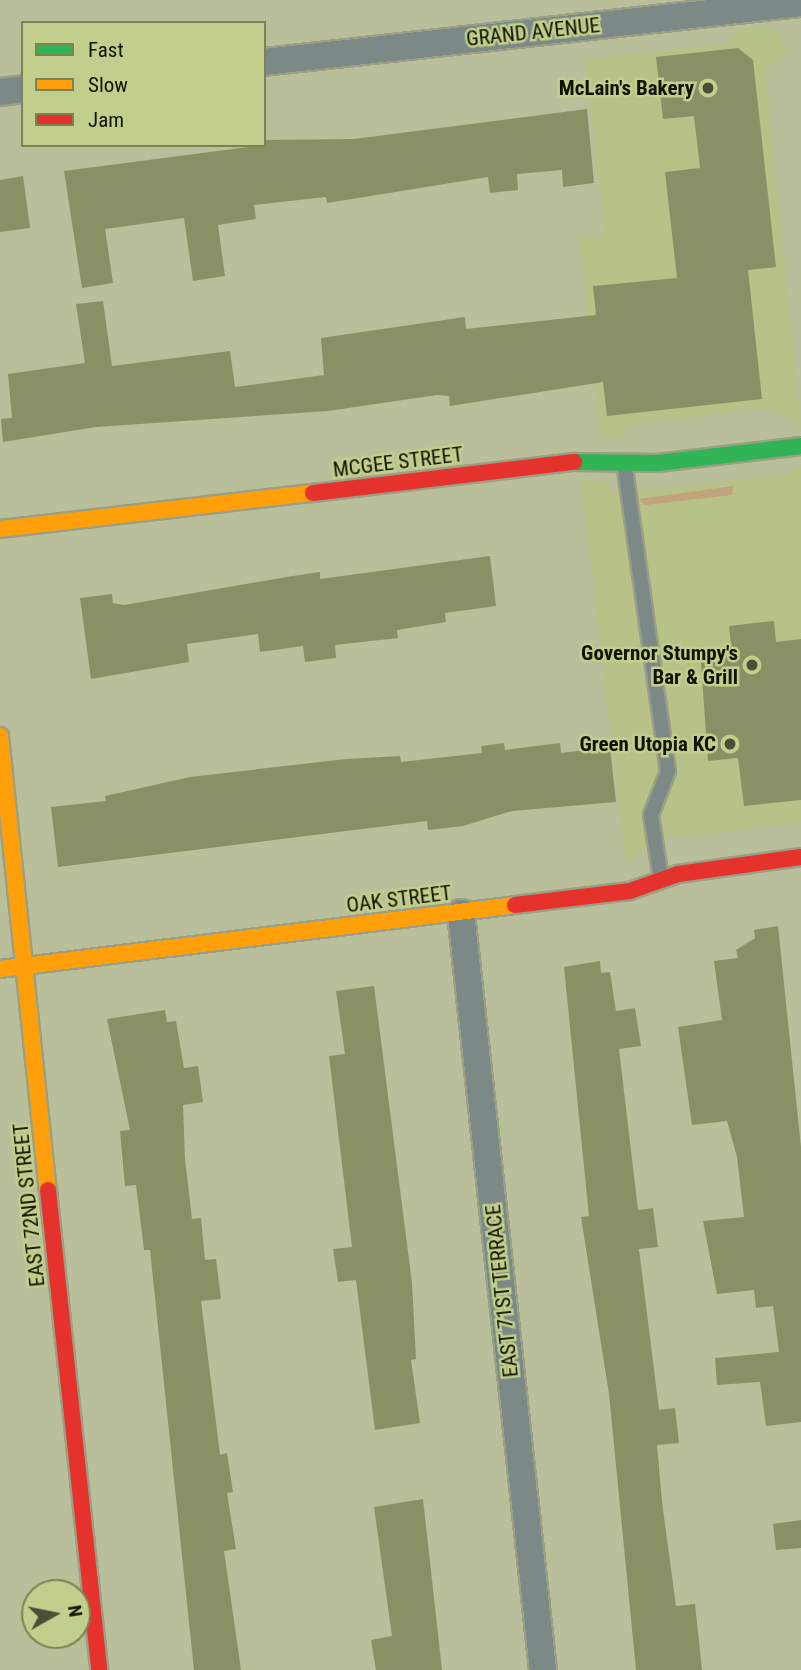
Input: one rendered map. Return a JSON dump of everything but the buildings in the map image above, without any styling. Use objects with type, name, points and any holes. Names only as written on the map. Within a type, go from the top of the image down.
[{"type":"street","name":"GRAND AVENUE","points":[[266,62],[801,3]]},
{"type":"street","points":[[0,92],[21,89]]},
{"type":"street","name":"MCGEE STREET","points":[[0,529],[624,461],[658,463],[801,446]]},
{"type":"street","name":"EAST 72ND STREET","points":[[0,736],[99,1670]]},
{"type":"street","name":"OAK STREET","points":[[0,969],[630,891],[661,880],[801,857]]},
{"type":"street","name":"EAST 71ST TERRACE","points":[[461,912],[543,1670]]},
{"type":"lane","points":[[624,461],[668,771],[651,815],[661,880]]},
{"type":"shaded area","points":[[762,26],[778,32],[788,50],[765,70],[801,425],[761,408],[628,425],[624,437],[601,440],[580,238],[605,236],[585,59],[728,43],[743,28]]},
{"type":"shaded area","points":[[801,465],[801,822],[652,840],[626,866],[581,480],[606,482],[616,494],[790,473]]},
{"type":"shaded area","points":[[733,486],[732,495],[645,505],[639,499]]},
{"type":"traffic: fast","points":[[574,462],[658,463],[801,446]]},
{"type":"traffic: slow","points":[[0,529],[313,493]]},
{"type":"traffic: slow","points":[[0,736],[48,1190]]},
{"type":"traffic: slow","points":[[0,969],[515,905]]},
{"type":"traffic: jam","points":[[313,493],[574,462]]},
{"type":"traffic: jam","points":[[515,905],[630,891],[678,874],[801,857]]},
{"type":"traffic: jam","points":[[48,1190],[99,1670]]},
{"type":"place","name":"McLain's Bakery","points":[[708,88]]},
{"type":"place","name":"Governor Stumpy's Bar & Grill","points":[[752,665]]},
{"type":"place","name":"Green Utopia KC","points":[[730,744]]}]
